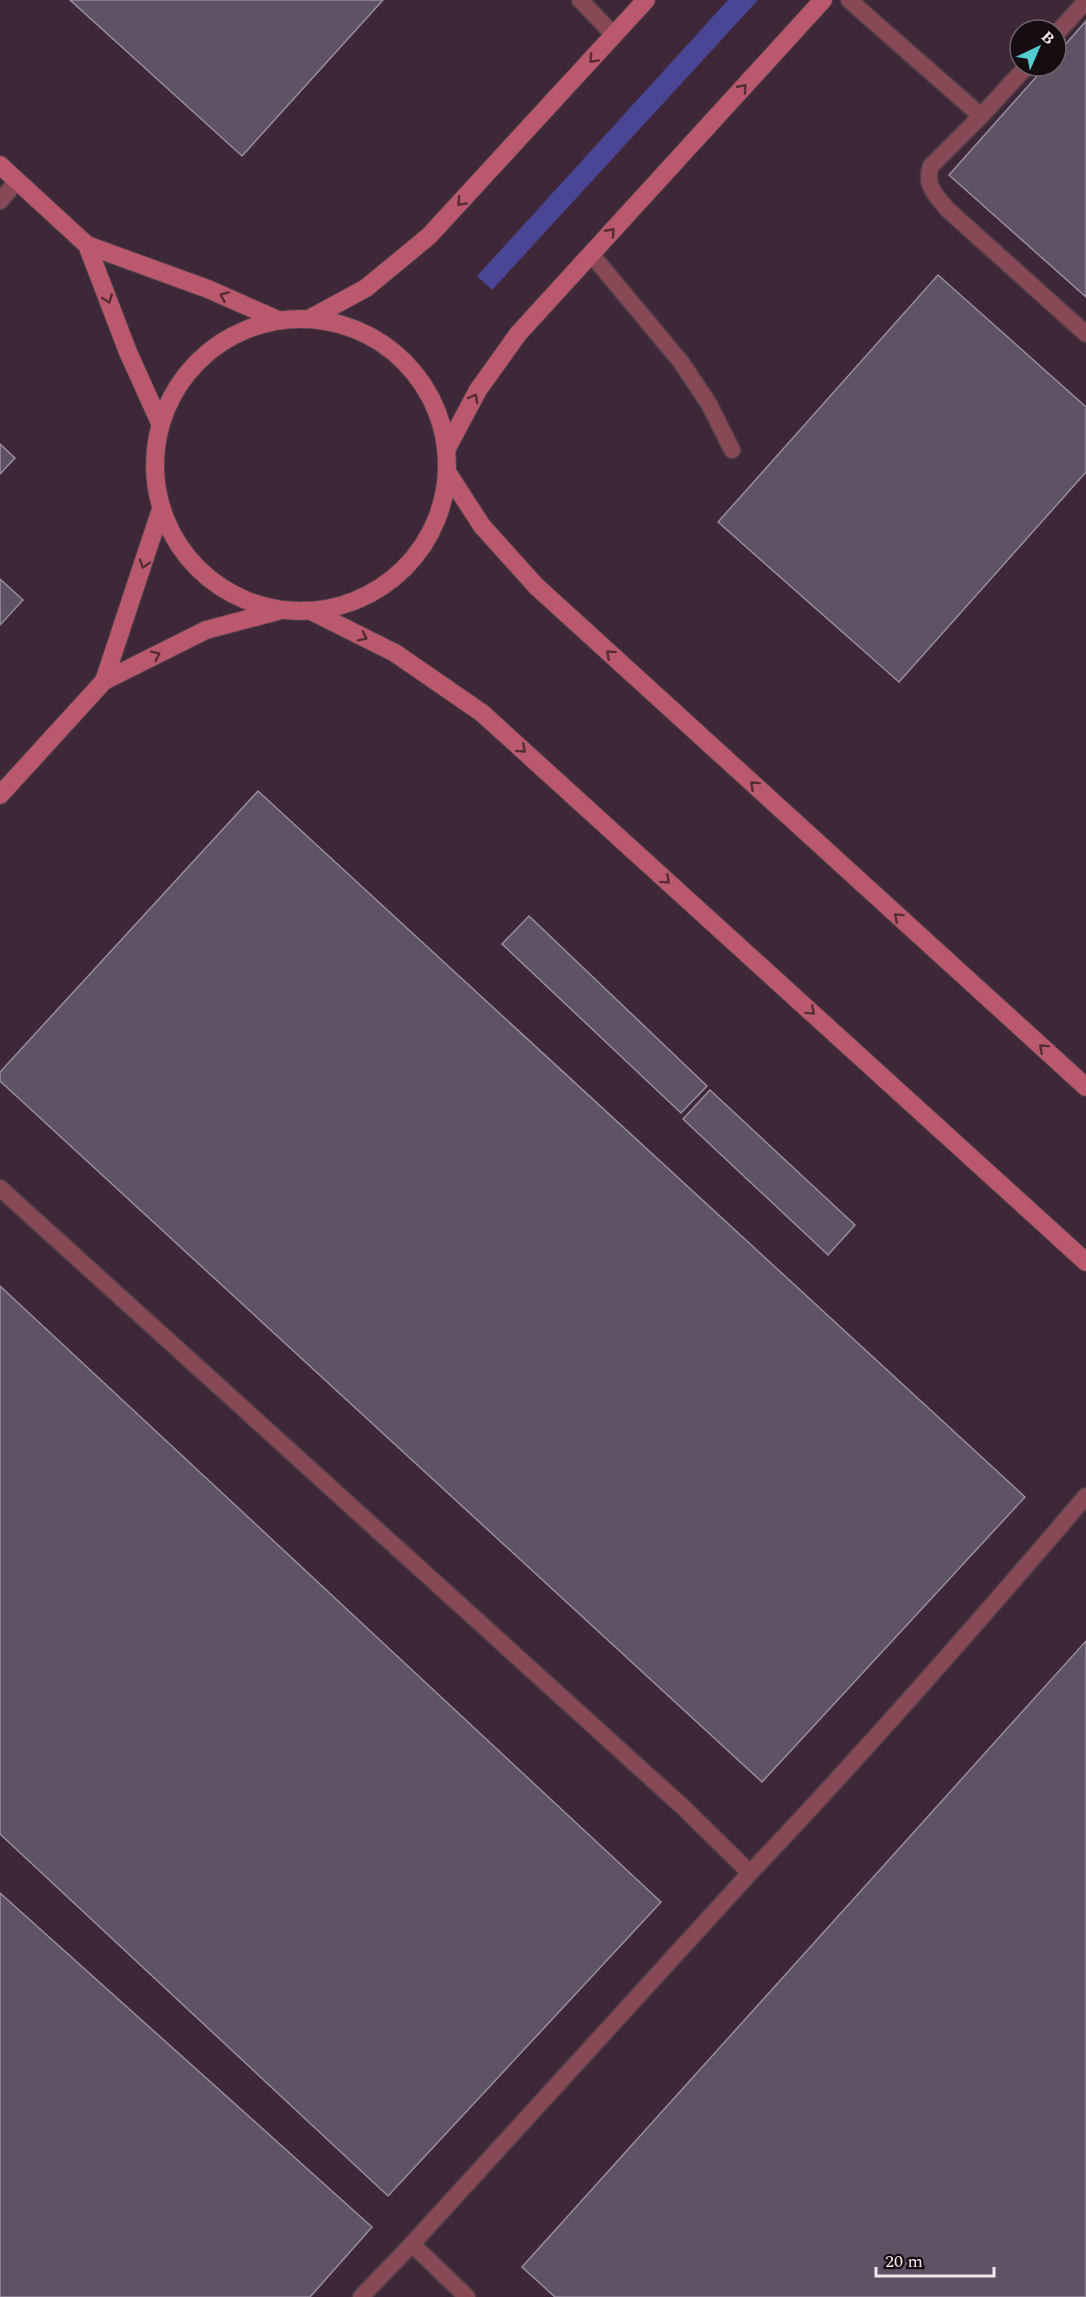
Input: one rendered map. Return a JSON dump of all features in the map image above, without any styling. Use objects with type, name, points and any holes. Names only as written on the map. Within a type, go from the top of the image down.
[{"type":"street","points":[[309,319],[366,288],[429,236],[646,0]]},
{"type":"street","points":[[446,450],[478,390],[518,334],[823,0]]},
{"type":"street","points":[[0,165],[87,245],[198,284],[278,320]]},
{"type":"street","points":[[87,245],[128,352],[160,423]]},
{"type":"street","points":[[309,319],[337,324],[365,334],[390,350],[412,370],[428,394],[440,421],[446,450],[447,472],[444,498],[436,523],[423,547],[406,567],[386,584],[363,598],[337,607],[311,611],[282,610],[255,604],[229,593],[207,577],[183,549],[172,534],[161,508],[155,471],[155,451],[160,423],[170,397],[185,375],[204,354],[226,338],[251,327],[278,320],[309,319]]},
{"type":"street","points":[[447,472],[482,526],[536,586],[1086,1087]]},
{"type":"street","points":[[104,681],[161,508]]},
{"type":"street","points":[[0,795],[104,681],[206,630],[282,610]]},
{"type":"street","points":[[311,611],[395,652],[482,713],[1086,1262]]},
{"type":"lane","points":[[580,0],[614,35]]},
{"type":"lane","points":[[849,0],[981,116]]},
{"type":"lane","points":[[1068,21],[1086,1]]},
{"type":"lane","points":[[1016,78],[931,166],[927,176],[930,187],[947,209],[1086,334]]},
{"type":"lane","points":[[0,201],[17,180]]},
{"type":"lane","points":[[591,254],[681,362],[709,404],[732,450]]},
{"type":"lane","points":[[0,1188],[676,1800],[750,1873]]},
{"type":"lane","points":[[361,2297],[813,1807],[1086,1496]]},
{"type":"lane","points":[[412,2244],[467,2297]]},
{"type":"shaded area","points":[[0,0],[1086,0],[1086,2297],[0,2297]]},
{"type":"shaded area","points":[[728,0],[758,0],[492,290],[477,276]]},
{"type":"building","points":[[70,0],[383,0],[242,156]]},
{"type":"building","points":[[1086,21],[1086,297],[949,175],[1035,78],[1068,78],[1068,41]]},
{"type":"building","points":[[938,275],[1086,407],[1086,472],[899,682],[718,522]]},
{"type":"building","points":[[0,444],[15,458],[0,474]]},
{"type":"building","points":[[0,579],[23,600],[0,625]]},
{"type":"building","points":[[258,791],[1025,1497],[762,1782],[0,1081],[0,1072]]},
{"type":"building","points":[[529,916],[707,1086],[681,1113],[502,944]]},
{"type":"building","points":[[710,1090],[855,1225],[828,1255],[683,1119]]},
{"type":"building","points":[[0,1286],[661,1902],[388,2196],[0,1834]]},
{"type":"building","points":[[1086,1641],[1086,2297],[555,2297],[522,2267]]},
{"type":"building","points":[[0,1893],[372,2227],[310,2297],[0,2297]]}]
